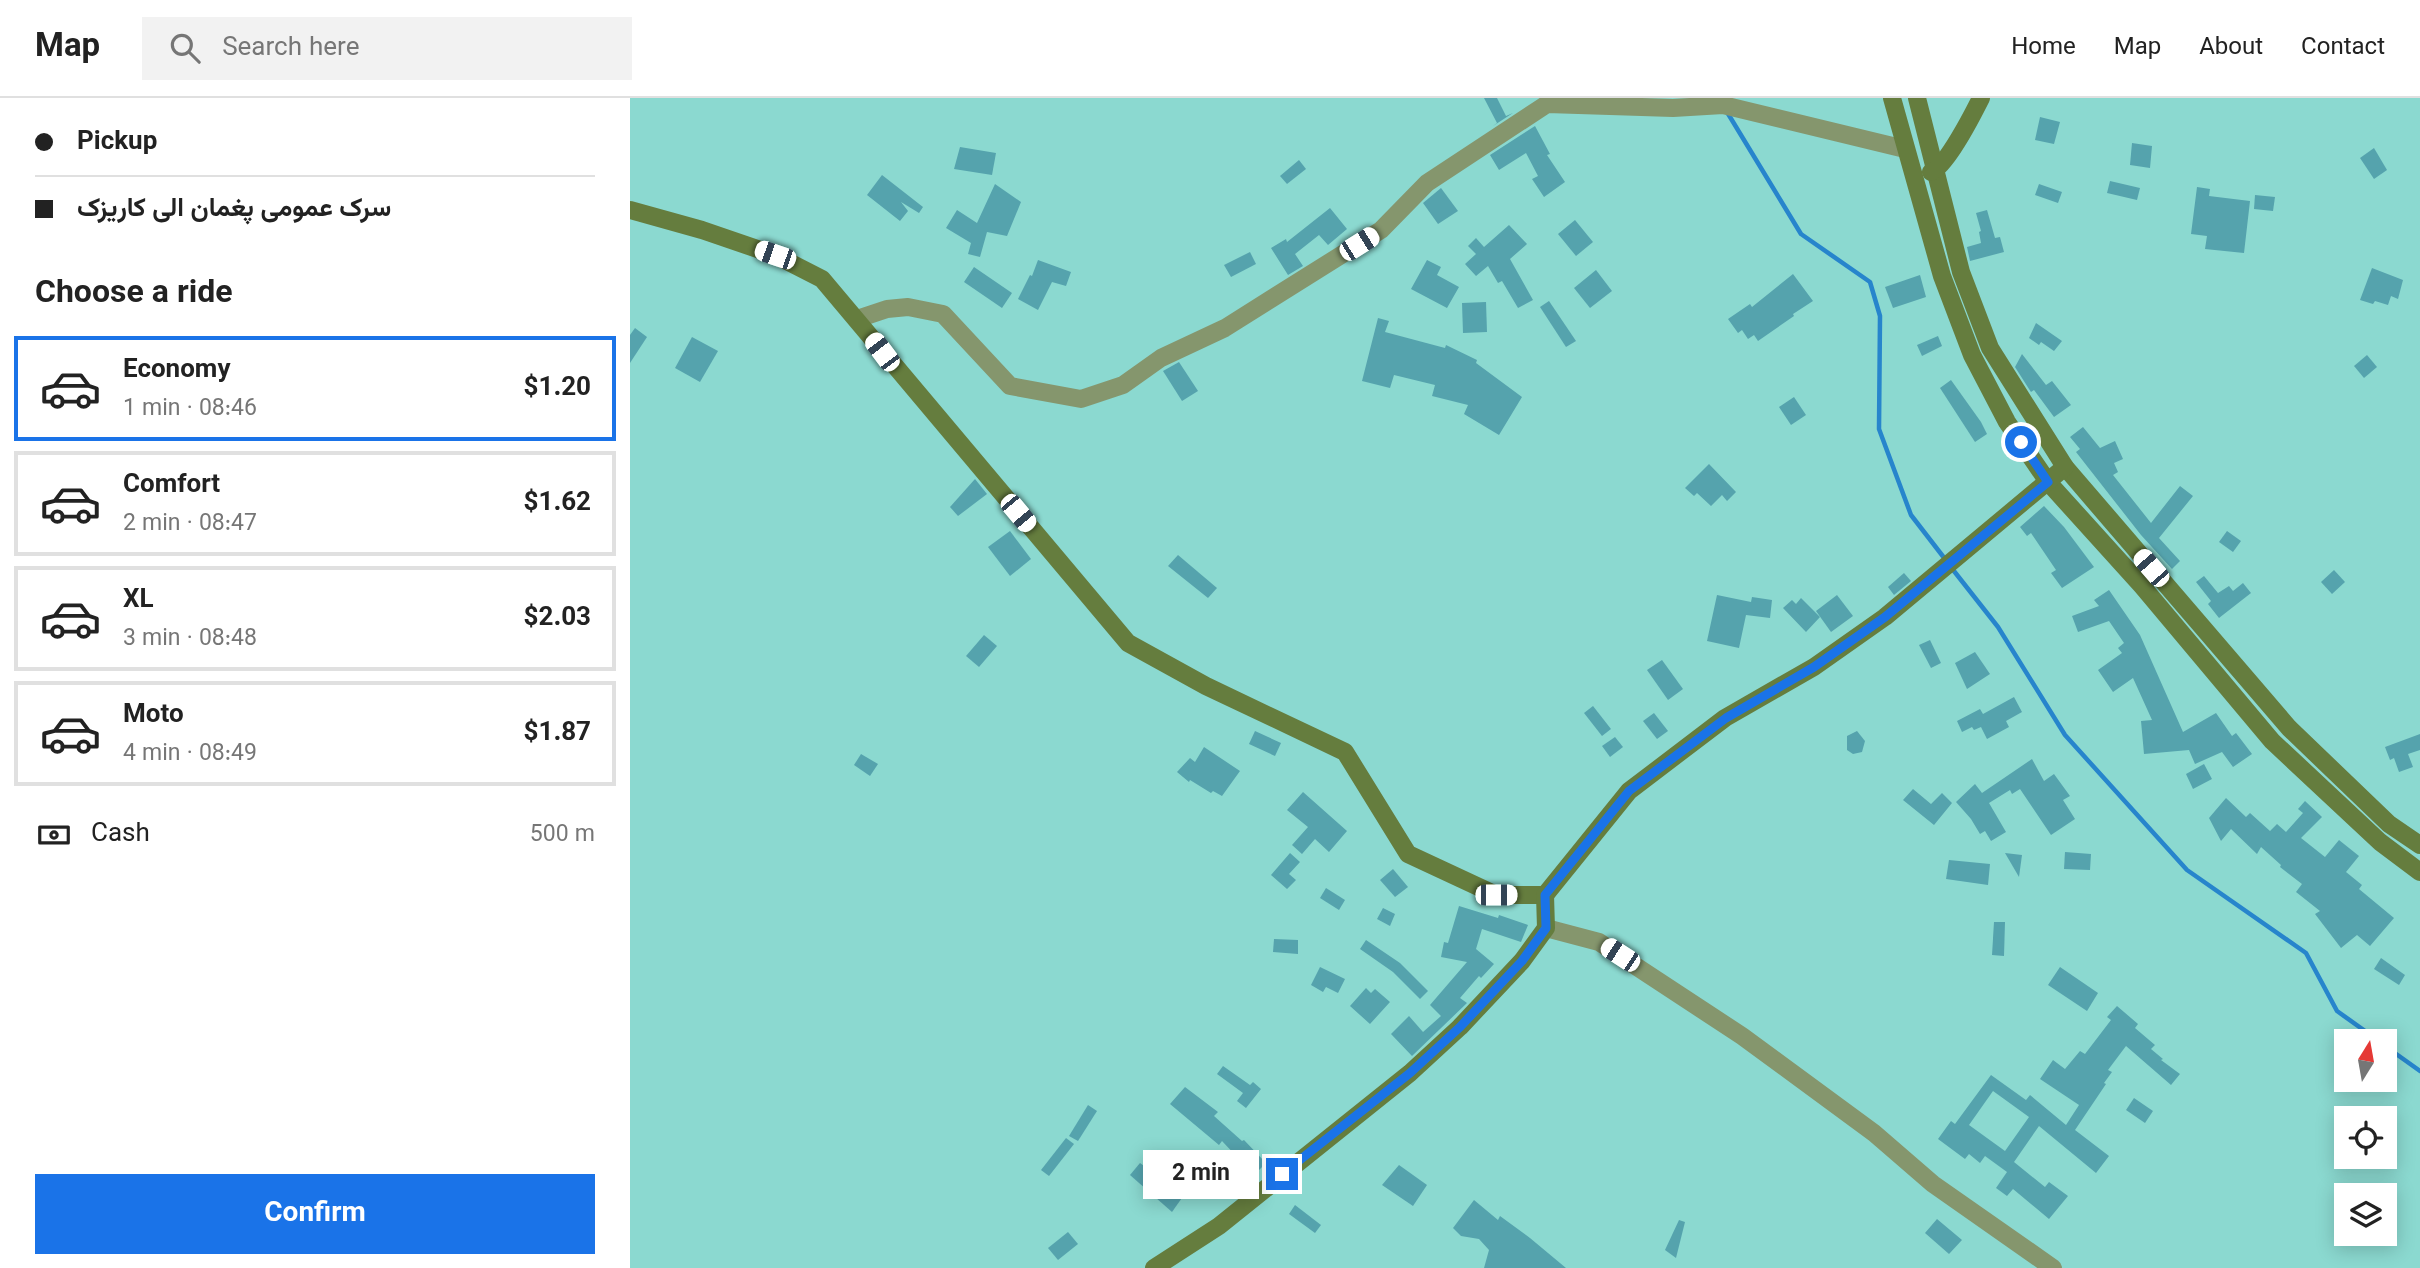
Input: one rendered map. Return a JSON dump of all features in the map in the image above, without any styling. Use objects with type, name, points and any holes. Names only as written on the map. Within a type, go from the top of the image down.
[{"type":"street","points":[[1892,98],[1942,276],[1972,355],[2007,422],[2048,482],[2142,586],[2272,741],[2380,842],[2420,872]]},
{"type":"street","points":[[1917,98],[1961,272],[1990,348],[2065,467],[2289,728],[2389,824],[2420,845]]},
{"type":"street","points":[[1915,177],[1936,171],[1965,129],[1981,98]]},
{"type":"street","points":[[857,320],[887,309],[908,307],[943,314],[1010,386],[1081,399],[1123,385],[1161,358],[1225,328],[1381,230],[1427,183],[1547,104],[1672,108],[1723,105],[1906,149]]},
{"type":"street","points":[[630,211],[702,230],[775,255],[822,279],[1128,643],[1206,686],[1345,752],[1408,854],[1496,895],[1545,895]]},
{"type":"street","points":[[1154,1268],[1219,1226],[1410,1073],[1460,1027],[1522,961],[1546,928],[1545,895],[1629,791],[1726,718],[1814,667],[1875,625],[2065,467]]},
{"type":"street","points":[[1546,928],[1599,942],[1742,1036],[1874,1133],[1933,1184],[2053,1268]]},
{"type":"building","points":[[1484,98],[1497,98],[1506,116],[1513,113],[1493,126],[1497,123]]},
{"type":"building","points":[[2040,117],[2060,122],[2054,144],[2035,140]]},
{"type":"building","points":[[1535,126],[1550,154],[1547,155],[1565,182],[1544,197],[1532,179],[1538,176],[1526,153],[1499,170],[1490,155]]},
{"type":"building","points":[[2132,143],[2152,146],[2150,168],[2130,165]]},
{"type":"building","points":[[960,147],[996,153],[992,175],[954,169]]},
{"type":"building","points":[[2374,148],[2387,170],[2374,179],[2360,158]]},
{"type":"building","points":[[1299,160],[1306,169],[1287,184],[1280,176]]},
{"type":"building","points":[[882,175],[923,207],[919,213],[901,202],[908,211],[900,221],[867,195]]},
{"type":"building","points":[[2110,181],[2140,188],[2137,200],[2107,193]]},
{"type":"building","points":[[995,184],[1021,202],[1007,236],[987,232],[980,257],[968,254],[971,243],[946,228],[957,210],[977,223]]},
{"type":"building","points":[[2039,184],[2062,192],[2058,203],[2035,195]]},
{"type":"building","points":[[2197,187],[2210,189],[2209,196],[2250,201],[2244,253],[2205,249],[2207,236],[2191,234]]},
{"type":"building","points":[[1441,188],[1458,211],[1438,224],[1423,203]]},
{"type":"building","points":[[2255,195],[2275,197],[2273,211],[2254,209]]},
{"type":"building","points":[[1330,208],[1347,229],[1328,245],[1319,235],[1295,254],[1303,266],[1288,275],[1271,248],[1286,239],[1287,242]]},
{"type":"building","points":[[1987,210],[1995,238],[2000,237],[2004,252],[1970,261],[1967,247],[1981,243],[1976,213]]},
{"type":"building","points":[[1575,220],[1593,242],[1576,256],[1558,234]]},
{"type":"building","points":[[1509,225],[1527,244],[1510,259],[1533,300],[1518,308],[1502,281],[1498,283],[1488,266],[1476,276],[1465,264],[1476,254],[1468,246],[1476,238],[1484,247]]},
{"type":"building","points":[[1250,252],[1256,264],[1231,277],[1224,265]]},
{"type":"building","points":[[1038,260],[1071,272],[1066,286],[1052,282],[1038,310],[1018,299]]},
{"type":"building","points":[[1427,260],[1441,267],[1437,275],[1459,287],[1447,308],[1411,289]]},
{"type":"building","points":[[974,267],[1012,293],[1002,308],[964,282]]},
{"type":"building","points":[[2372,268],[2403,280],[2398,299],[2391,296],[2388,305],[2360,300]]},
{"type":"building","points":[[1596,270],[1612,291],[1590,308],[1574,288]]},
{"type":"building","points":[[1793,274],[1813,301],[1758,341],[1754,335],[1748,339],[1742,330],[1738,333],[1728,319],[1750,304],[1752,307]]},
{"type":"building","points":[[1920,275],[1926,297],[1893,308],[1885,287]]},
{"type":"building","points":[[1549,301],[1576,341],[1566,347],[1540,307]]},
{"type":"building","points":[[1486,302],[1487,332],[1463,333],[1462,303]]},
{"type":"building","points":[[1378,318],[1389,321],[1385,332],[1445,348],[1446,345],[1477,360],[1476,363],[1522,397],[1499,435],[1464,414],[1468,405],[1432,396],[1435,385],[1394,375],[1390,388],[1362,381]]},
{"type":"building","points":[[2036,323],[2062,341],[2054,351],[2029,338]]},
{"type":"building","points":[[635,328],[647,337],[630,363],[630,335]]},
{"type":"building","points":[[1938,336],[1942,346],[1922,356],[1917,345]]},
{"type":"building","points":[[692,337],[718,351],[700,382],[675,368]]},
{"type":"building","points":[[2022,354],[2046,385],[2052,381],[2071,405],[2054,417],[2034,390],[2031,392],[2015,367]]},
{"type":"building","points":[[2367,355],[2377,367],[2364,378],[2354,366]]},
{"type":"building","points":[[1179,362],[1198,391],[1182,401],[1163,371]]},
{"type":"building","points":[[1951,380],[1987,434],[1975,442],[1940,388]]},
{"type":"building","points":[[1794,397],[1806,415],[1791,425],[1779,407]]},
{"type":"building","points":[[2083,427],[2100,448],[2115,441],[2123,459],[2114,463],[2118,472],[2113,475],[2151,523],[2180,486],[2193,496],[2159,538],[2180,561],[2172,569],[2141,535],[2076,452],[2080,449],[2070,437]]},
{"type":"building","points":[[1709,464],[1736,492],[1727,501],[1722,495],[1711,506],[1697,493],[1694,496],[1685,488]]},
{"type":"building","points":[[975,479],[987,494],[958,516],[950,507]]},
{"type":"building","points":[[2044,506],[2064,527],[2094,567],[2062,588],[2051,573],[2056,570],[2031,533],[2027,536],[2020,527]]},
{"type":"building","points":[[1010,531],[1031,559],[1010,576],[988,547]]},
{"type":"building","points":[[2227,531],[2241,541],[2233,552],[2219,542]]},
{"type":"building","points":[[1178,555],[1217,588],[1208,598],[1168,566]]},
{"type":"building","points":[[2334,570],[2345,582],[2332,594],[2321,582]]},
{"type":"building","points":[[1904,573],[1911,581],[1894,595],[1888,587]]},
{"type":"building","points":[[2204,576],[2218,593],[2229,586],[2233,591],[2243,583],[2251,593],[2219,618],[2208,604],[2211,601],[2196,582]]},
{"type":"building","points":[[2109,590],[2140,635],[2183,732],[2216,713],[2232,736],[2236,733],[2252,754],[2233,767],[2222,752],[2195,764],[2189,750],[2144,754],[2141,721],[2152,720],[2133,678],[2113,692],[2098,670],[2122,653],[2118,648],[2124,643],[2109,621],[2078,632],[2072,616],[2099,606],[2094,600]]},
{"type":"building","points":[[1717,595],[1751,602],[1752,597],[1772,600],[1770,618],[1746,615],[1739,648],[1707,641]]},
{"type":"building","points":[[1837,595],[1853,616],[1831,632],[1816,611]]},
{"type":"building","points":[[1801,598],[1820,617],[1806,632],[1783,608],[1792,600],[1796,604]]},
{"type":"building","points":[[984,635],[997,646],[979,667],[966,656]]},
{"type":"building","points":[[1930,640],[1941,663],[1931,668],[1919,645]]},
{"type":"building","points":[[1975,652],[1990,674],[1967,689],[1955,663]]},
{"type":"building","points":[[1662,660],[1683,689],[1668,700],[1647,670]]},
{"type":"building","points":[[2014,697],[2022,712],[2006,721],[2009,727],[1987,739],[1981,727],[1974,730],[1972,727],[1962,732],[1957,721],[1980,709],[1983,714]]},
{"type":"building","points":[[1593,706],[1611,729],[1602,736],[1584,713]]},
{"type":"building","points":[[1654,713],[1668,731],[1657,739],[1643,721]]},
{"type":"building","points":[[1255,731],[1281,743],[1275,756],[1249,744]]},
{"type":"building","points":[[1857,731],[1865,741],[1862,752],[1853,754],[1847,750],[1847,736]]},
{"type":"building","points":[[2420,734],[2420,750],[2408,754],[2413,767],[2399,772],[2394,758],[2390,760],[2385,747]]},
{"type":"building","points":[[1615,737],[1623,747],[1610,757],[1602,746]]},
{"type":"building","points":[[1204,747],[1240,771],[1222,796],[1213,791],[1211,793],[1190,780],[1189,782],[1177,772],[1190,758],[1195,762]]},
{"type":"building","points":[[861,754],[878,764],[870,776],[854,765]]},
{"type":"building","points":[[2032,759],[2044,781],[2054,774],[2070,796],[2063,800],[2075,819],[2051,835],[2020,789],[2012,794],[2010,790],[1989,803],[2006,832],[1991,841],[1985,831],[1980,834],[1956,802],[1975,784],[1982,793]]},
{"type":"building","points":[[2204,764],[2212,779],[2193,789],[2186,774]]},
{"type":"building","points":[[1913,789],[1931,804],[1942,793],[1952,803],[1934,825],[1903,800]]},
{"type":"building","points":[[1303,792],[1347,831],[1329,852],[1315,839],[1302,854],[1292,845],[1308,827],[1287,810]]},
{"type":"building","points":[[2226,798],[2246,817],[2250,813],[2270,831],[2277,824],[2286,832],[2303,813],[2298,809],[2305,801],[2322,817],[2301,838],[2325,857],[2339,840],[2359,856],[2346,872],[2362,885],[2359,889],[2394,918],[2370,946],[2357,935],[2341,948],[2315,914],[2320,911],[2296,892],[2302,884],[2280,867],[2281,865],[2261,847],[2257,854],[2231,829],[2221,841],[2209,818]]},
{"type":"building","points":[[2065,852],[2091,854],[2090,870],[2064,869]]},
{"type":"building","points":[[1290,853],[1300,862],[1289,874],[1296,880],[1287,889],[1271,875]]},
{"type":"building","points":[[2005,853],[2022,855],[2019,877]]},
{"type":"building","points":[[1949,860],[1990,864],[1988,885],[1946,879]]},
{"type":"building","points":[[1393,869],[1408,887],[1395,897],[1380,880]]},
{"type":"building","points":[[1326,888],[1345,900],[1339,910],[1320,898]]},
{"type":"building","points":[[1459,906],[1528,925],[1521,942],[1482,929],[1476,949],[1494,964],[1481,978],[1479,976],[1460,998],[1467,1003],[1412,1056],[1391,1034],[1409,1016],[1423,1032],[1441,1016],[1430,1005],[1467,962],[1441,957],[1444,942],[1448,943]]},
{"type":"building","points":[[1383,908],[1395,914],[1390,926],[1377,919]]},
{"type":"building","points":[[1994,922],[2005,922],[2004,956],[1992,955]]},
{"type":"building","points":[[1274,939],[1298,940],[1298,954],[1273,952]]},
{"type":"building","points":[[1366,940],[1400,963],[1428,991],[1420,999],[1393,972],[1360,949]]},
{"type":"building","points":[[2381,958],[2405,975],[2399,985],[2374,969]]},
{"type":"building","points":[[1320,967],[1345,979],[1338,993],[1326,987],[1323,992],[1311,985]]},
{"type":"building","points":[[2060,967],[2098,993],[2087,1011],[2048,985]]},
{"type":"building","points":[[1366,988],[1371,993],[1375,989],[1390,1002],[1370,1024],[1350,1006]]},
{"type":"building","points":[[2117,1006],[2138,1024],[2135,1028],[2155,1045],[2151,1049],[2163,1059],[2161,1060],[2180,1074],[2171,1085],[2126,1046],[2108,1070],[2112,1072],[2104,1083],[2106,1084],[2075,1130],[2109,1156],[2096,1173],[2039,1126],[2014,1162],[2045,1187],[2049,1182],[2068,1196],[2049,1219],[2013,1189],[2007,1196],[1996,1188],[2007,1172],[1985,1156],[1980,1163],[1969,1154],[1965,1159],[1938,1139],[1951,1121],[1955,1124],[1991,1075],[2026,1100],[2030,1095],[2066,1125],[2079,1105],[2040,1079],[2053,1060],[2065,1069],[2080,1051],[2085,1054],[2111,1020],[2107,1017]],"holes":[[[1993,1091],[2029,1117],[2005,1151],[1969,1125]]]},
{"type":"building","points":[[1223,1066],[1250,1085],[1253,1082],[1261,1089],[1246,1108],[1237,1101],[1243,1093],[1217,1074]]},
{"type":"building","points":[[1185,1087],[1218,1112],[1214,1116],[1244,1140],[1266,1163],[1254,1175],[1222,1141],[1219,1145],[1170,1104]]},
{"type":"building","points":[[2134,1098],[2153,1111],[2145,1123],[2126,1110]]},
{"type":"building","points":[[1088,1105],[1097,1111],[1078,1141],[1069,1136]]},
{"type":"building","points":[[1066,1138],[1074,1144],[1049,1176],[1041,1170]]},
{"type":"building","points":[[1140,1163],[1184,1195],[1172,1212],[1130,1175]]},
{"type":"building","points":[[1399,1165],[1427,1185],[1413,1206],[1382,1185]]},
{"type":"building","points":[[1474,1200],[1498,1220],[1500,1216],[1530,1238],[1566,1268],[1484,1268],[1489,1250],[1479,1239],[1461,1236],[1453,1228]]},
{"type":"building","points":[[1295,1205],[1321,1225],[1315,1233],[1289,1214]]},
{"type":"building","points":[[1937,1219],[1962,1240],[1949,1254],[1925,1233]]},
{"type":"building","points":[[1679,1220],[1685,1222],[1676,1258],[1665,1250]]},
{"type":"building","points":[[1068,1232],[1078,1244],[1058,1260],[1048,1248]]},
{"type":"waterway","points":[[1727,112],[1801,234],[1870,282],[1880,316],[1879,429],[1911,515],[1945,559]]},
{"type":"waterway","points":[[1950,566],[1998,627],[2065,735],[2187,870],[2306,953],[2337,1011],[2362,1029]]},
{"type":"waterway","points":[[2398,1055],[2420,1071]]},
{"type":"route","points":[[1282,1174],[1410,1073],[1460,1027],[1522,961],[1546,928],[1545,895],[1629,791],[1726,718],[1814,667],[1885,617],[2048,482],[2021,442]]}]
